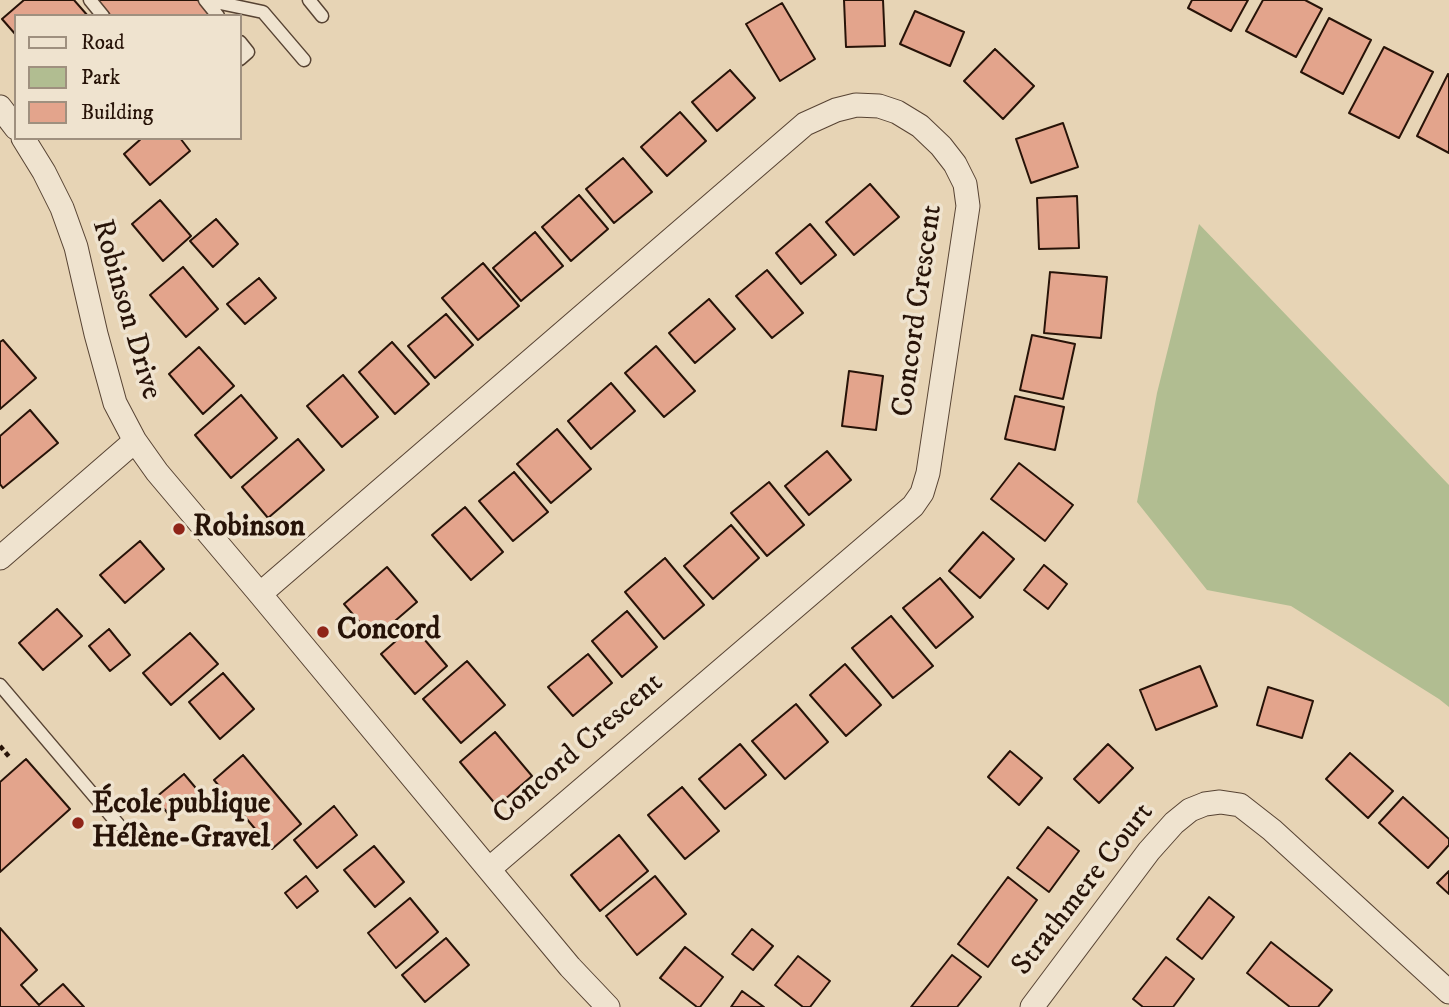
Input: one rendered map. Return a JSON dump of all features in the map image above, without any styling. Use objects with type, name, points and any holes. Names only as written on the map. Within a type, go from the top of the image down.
[{"type":"street","name":"Concord Crescent","points":[[260,594],[805,124],[836,110],[856,105],[879,106],[897,111],[920,126],[941,146],[955,164],[965,184],[968,206],[929,473],[914,506],[489,869]]},
{"type":"street","points":[[0,107],[14,125]]},
{"type":"street","name":"Robinson Drive","points":[[24,140],[62,208],[76,247],[115,403],[135,441],[570,967],[608,1007]]},
{"type":"street","points":[[0,558],[135,441]]},
{"type":"street","name":"Strathmere Court","points":[[1032,1007],[1174,823],[1190,810],[1220,802],[1240,806],[1272,830],[1449,992]]},
{"type":"lane","points":[[90,0],[101,14]]},
{"type":"lane","points":[[205,0],[216,14]]},
{"type":"lane","points":[[218,0],[220,3],[263,12],[304,60]]},
{"type":"lane","points":[[309,0],[323,16]]},
{"type":"lane","points":[[242,44],[248,52],[242,57]]},
{"type":"lane","points":[[0,685],[118,824]]},
{"type":"path","points":[[0,746],[11,759]]},
{"type":"green space","points":[[1199,224],[1449,485],[1449,707],[1291,606],[1207,590],[1137,502],[1157,393]]},
{"type":"building","points":[[24,0],[74,0],[86,14],[14,14],[14,33],[2,19]]},
{"type":"building","points":[[97,0],[198,0],[209,14],[109,14]]},
{"type":"building","points":[[844,0],[883,0],[885,46],[846,47]]},
{"type":"building","points":[[1192,0],[1248,0],[1231,31],[1188,8]]},
{"type":"building","points":[[1263,0],[1305,0],[1322,9],[1296,57],[1246,31]]},
{"type":"building","points":[[782,3],[815,59],[780,81],[746,24]]},
{"type":"building","points":[[915,11],[964,32],[950,66],[900,44]]},
{"type":"building","points":[[1329,18],[1371,40],[1343,94],[1301,72]]},
{"type":"building","points":[[1384,47],[1433,72],[1399,138],[1349,113]]},
{"type":"building","points":[[995,49],[1034,86],[1003,119],[964,81]]},
{"type":"building","points":[[730,70],[755,98],[717,131],[692,102]]},
{"type":"building","points":[[1449,75],[1449,153],[1417,136]]},
{"type":"building","points":[[680,112],[706,141],[667,176],[641,147]]},
{"type":"building","points":[[1063,123],[1078,167],[1031,183],[1016,139]]},
{"type":"building","points":[[140,140],[182,140],[190,151],[150,185],[124,154]]},
{"type":"building","points":[[623,158],[652,192],[614,223],[586,189]]},
{"type":"building","points":[[870,184],[899,217],[854,255],[826,222]]},
{"type":"building","points":[[579,195],[608,229],[571,261],[542,227]]},
{"type":"building","points":[[1077,196],[1079,248],[1039,249],[1037,198]]},
{"type":"building","points":[[160,200],[191,236],[163,261],[132,224]]},
{"type":"building","points":[[216,219],[238,244],[213,267],[190,241]]},
{"type":"building","points":[[810,224],[836,255],[801,284],[776,253]]},
{"type":"building","points":[[535,232],[563,266],[521,301],[493,268]]},
{"type":"building","points":[[483,263],[519,306],[478,340],[442,298]]},
{"type":"building","points":[[183,267],[218,309],[186,337],[150,295]]},
{"type":"building","points":[[767,270],[803,313],[772,338],[736,296]]},
{"type":"building","points":[[1050,272],[1107,277],[1101,338],[1044,333]]},
{"type":"building","points":[[259,278],[276,298],[245,324],[227,304]]},
{"type":"building","points":[[709,299],[735,329],[695,363],[669,333]]},
{"type":"building","points":[[446,314],[473,345],[435,378],[408,346]]},
{"type":"building","points":[[1032,335],[1075,344],[1063,399],[1020,390]]},
{"type":"building","points":[[3,340],[36,378],[0,409],[0,342]]},
{"type":"building","points":[[392,342],[429,384],[395,414],[359,372]]},
{"type":"building","points":[[656,346],[695,391],[664,417],[625,373]]},
{"type":"building","points":[[199,347],[234,386],[203,414],[169,374]]},
{"type":"building","points":[[849,371],[883,376],[876,430],[842,426]]},
{"type":"building","points":[[343,375],[378,417],[342,447],[307,406]]},
{"type":"building","points":[[611,383],[635,411],[591,449],[568,421]]},
{"type":"building","points":[[241,395],[277,438],[231,478],[195,435]]},
{"type":"building","points":[[1015,396],[1064,407],[1055,450],[1005,439]]},
{"type":"building","points":[[30,410],[58,443],[3,488],[0,484],[0,436]]},
{"type":"building","points":[[557,429],[591,469],[551,503],[517,464]]},
{"type":"building","points":[[298,439],[324,470],[268,518],[242,487]]},
{"type":"building","points":[[827,451],[851,480],[809,515],[785,486]]},
{"type":"building","points":[[1019,463],[1073,505],[1045,541],[991,499]]},
{"type":"building","points":[[514,472],[548,512],[513,541],[479,501]]},
{"type":"building","points":[[769,482],[804,525],[767,556],[731,513]]},
{"type":"building","points":[[465,507],[503,552],[471,580],[432,535]]},
{"type":"building","points":[[731,525],[759,558],[713,599],[684,566]]},
{"type":"building","points":[[983,532],[1014,559],[980,598],[949,571]]},
{"type":"building","points":[[140,541],[164,569],[125,603],[100,575]]},
{"type":"building","points":[[665,558],[704,605],[664,639],[625,592]]},
{"type":"building","points":[[1044,565],[1067,584],[1048,609],[1024,590]]},
{"type":"building","points":[[387,567],[417,602],[374,639],[344,604]]},
{"type":"building","points":[[940,578],[973,617],[936,648],[903,608]]},
{"type":"building","points":[[57,609],[82,636],[43,670],[19,643]]},
{"type":"building","points":[[627,611],[657,647],[622,677],[592,641]]},
{"type":"building","points":[[891,616],[933,666],[893,698],[852,648]]},
{"type":"building","points":[[413,626],[447,666],[415,694],[381,654]]},
{"type":"building","points":[[109,629],[130,655],[110,671],[89,646]]},
{"type":"building","points":[[190,633],[218,664],[171,705],[143,673]]},
{"type":"building","points":[[588,654],[612,683],[573,716],[548,687]]},
{"type":"building","points":[[467,661],[505,705],[461,743],[423,699]]},
{"type":"building","points":[[845,664],[881,705],[846,736],[810,695]]},
{"type":"building","points":[[1200,666],[1217,706],[1156,730],[1140,690]]},
{"type":"building","points":[[223,673],[254,709],[220,739],[189,702]]},
{"type":"building","points":[[1268,687],[1313,701],[1302,738],[1257,725]]},
{"type":"building","points":[[796,704],[828,742],[785,779],[752,741]]},
{"type":"building","points":[[495,732],[532,776],[497,806],[460,762]]},
{"type":"building","points":[[740,744],[766,775],[725,809],[699,779]]},
{"type":"building","points":[[1108,744],[1133,768],[1099,803],[1074,779]]},
{"type":"building","points":[[1010,751],[1042,778],[1019,805],[988,777]]},
{"type":"building","points":[[1350,753],[1393,791],[1368,818],[1326,779]]},
{"type":"building","points":[[243,755],[301,824],[272,849],[214,780]]},
{"type":"building","points":[[26,759],[70,809],[0,872],[0,782]]},
{"type":"building","points":[[184,774],[200,793],[171,817],[155,798]]},
{"type":"building","points":[[682,787],[719,831],[685,859],[648,815]]},
{"type":"building","points":[[1403,797],[1449,839],[1449,845],[1428,868],[1379,823]]},
{"type":"building","points":[[334,806],[357,835],[317,868],[294,840]]},
{"type":"building","points":[[1048,827],[1079,851],[1049,892],[1017,868]]},
{"type":"building","points":[[619,835],[648,871],[600,911],[571,875]]},
{"type":"building","points":[[374,846],[404,882],[375,907],[344,870]]},
{"type":"building","points":[[1449,871],[1449,894],[1437,883]]},
{"type":"building","points":[[306,876],[318,891],[297,908],[285,893]]},
{"type":"building","points":[[655,876],[686,914],[637,955],[606,916]]},
{"type":"building","points":[[1008,877],[1037,900],[988,967],[958,944]]},
{"type":"building","points":[[1209,897],[1234,917],[1202,959],[1177,939]]},
{"type":"building","points":[[410,898],[438,932],[396,968],[368,933]]},
{"type":"building","points":[[0,928],[37,970],[21,985],[39,1005],[63,984],[84,1007],[0,1007]]},
{"type":"building","points":[[752,929],[773,946],[753,970],[732,954]]},
{"type":"building","points":[[446,938],[469,965],[425,1002],[402,975]]},
{"type":"building","points":[[1271,942],[1332,990],[1318,1007],[1290,1007],[1247,973]]},
{"type":"building","points":[[685,947],[723,977],[700,1007],[660,978]]},
{"type":"building","points":[[952,955],[981,977],[957,1007],[911,1007]]},
{"type":"building","points":[[798,956],[830,981],[810,1007],[803,1007],[775,985]]},
{"type":"building","points":[[1166,957],[1194,979],[1173,1007],[1143,1007],[1133,999]]},
{"type":"building","points":[[742,991],[764,1007],[731,1007]]},
{"type":"place","name":"Robinson","points":[[179,529]]},
{"type":"place","name":"Concord","points":[[323,632]]},
{"type":"place","name":"École publique Hélène-Gravel","points":[[78,823]]}]
